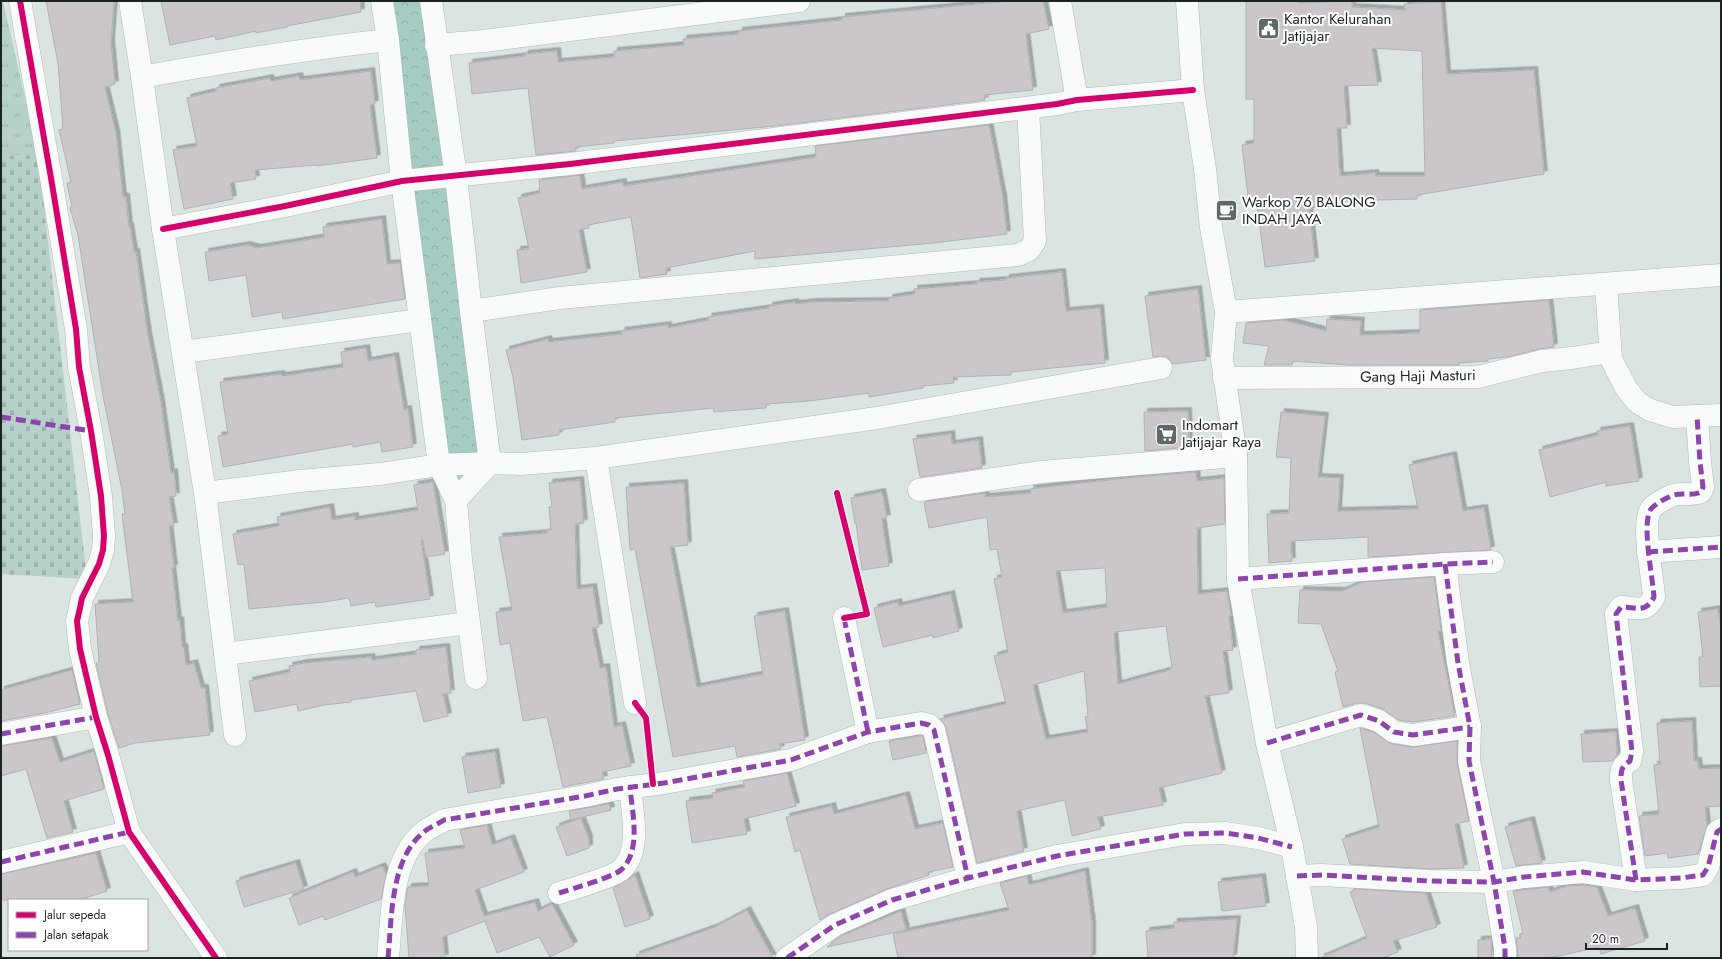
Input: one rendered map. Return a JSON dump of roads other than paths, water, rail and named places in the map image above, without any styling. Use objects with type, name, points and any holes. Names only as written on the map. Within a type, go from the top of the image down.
[{"type":"street","points":[[20,1],[76,329],[79,367],[101,496],[104,536],[103,550],[82,598],[77,621],[80,649],[96,717],[129,832],[216,958]]},
{"type":"street","points":[[130,1],[163,229],[204,493],[234,735]]},
{"type":"street","points":[[382,1],[388,40],[402,181],[439,464],[456,500],[468,623],[476,678]]},
{"type":"street","points":[[431,1],[436,45],[456,177],[490,463],[456,500]]},
{"type":"street","points":[[436,45],[484,41],[799,1]]},
{"type":"street","points":[[1060,1],[1077,100]]},
{"type":"street","points":[[1187,1],[1193,90],[1205,169],[1211,227],[1226,312],[1222,359],[1236,456],[1238,579],[1267,742],[1292,847],[1306,927],[1307,958]]},
{"type":"street","points":[[142,77],[225,62],[388,40]]},
{"type":"street","points":[[163,229],[285,206],[402,181],[456,177],[570,164],[1028,108],[1077,100],[1193,90]]},
{"type":"street","points":[[471,311],[560,298],[1018,255],[1028,250],[1036,241],[1028,108]]},
{"type":"street","points":[[1226,312],[1721,275]]},
{"type":"street","points":[[1606,284],[1611,359],[1626,388],[1638,402],[1650,410],[1673,417],[1721,415]]},
{"type":"street","points":[[183,352],[420,320]]},
{"type":"street","name":"Gang Haji Masturi","points":[[1224,378],[1478,377],[1542,361],[1610,352]]},
{"type":"street","points":[[204,493],[300,481],[380,474],[439,464],[521,464],[596,458],[877,418],[1161,368]]},
{"type":"street","points":[[1636,880],[1621,780],[1621,771],[1624,765],[1630,762],[1632,751],[1616,614],[1621,607],[1644,608],[1650,604],[1654,597],[1648,552],[1647,518],[1652,508],[1670,496],[1696,494],[1701,492],[1703,487],[1697,416]]},
{"type":"street","points":[[919,490],[1041,472],[1236,456]]},
{"type":"street","points":[[596,458],[635,703]]},
{"type":"street","points":[[1648,552],[1721,547]]},
{"type":"street","points":[[1238,579],[1493,562]]},
{"type":"street","points":[[1445,564],[1458,664],[1470,727],[1469,760],[1494,882],[1505,948],[1505,958]]},
{"type":"street","points":[[844,618],[868,732]]},
{"type":"street","points":[[225,654],[468,623]]},
{"type":"street","points":[[1267,742],[1361,715],[1379,720],[1394,732],[1413,735],[1470,727]]},
{"type":"street","points":[[1,734],[96,717]]},
{"type":"street","points":[[388,958],[396,876],[402,860],[411,845],[425,830],[444,820],[791,760],[868,732],[921,723],[929,725],[934,730],[968,878]]},
{"type":"street","points":[[560,893],[620,871],[628,861],[634,842],[630,787]]},
{"type":"street","points":[[1297,876],[1322,875],[1429,881],[1494,882],[1524,877],[1583,872],[1636,880],[1681,878],[1703,875],[1708,867],[1717,832],[1721,829]]},
{"type":"street","points":[[1,862],[129,832]]},
{"type":"street","points":[[787,958],[835,925],[892,900],[968,878],[1057,856],[1185,834],[1225,832],[1258,838],[1292,847]]},
{"type":"place","name":"Kantor Kelurahan Jatijajar","points":[[1268,28]]},
{"type":"place","name":"Warkop 76 BALONG INDAH JAYA","points":[[1226,211]]},
{"type":"place","name":"Indomart Jatijajar Raya","points":[[1167,434]]}]
